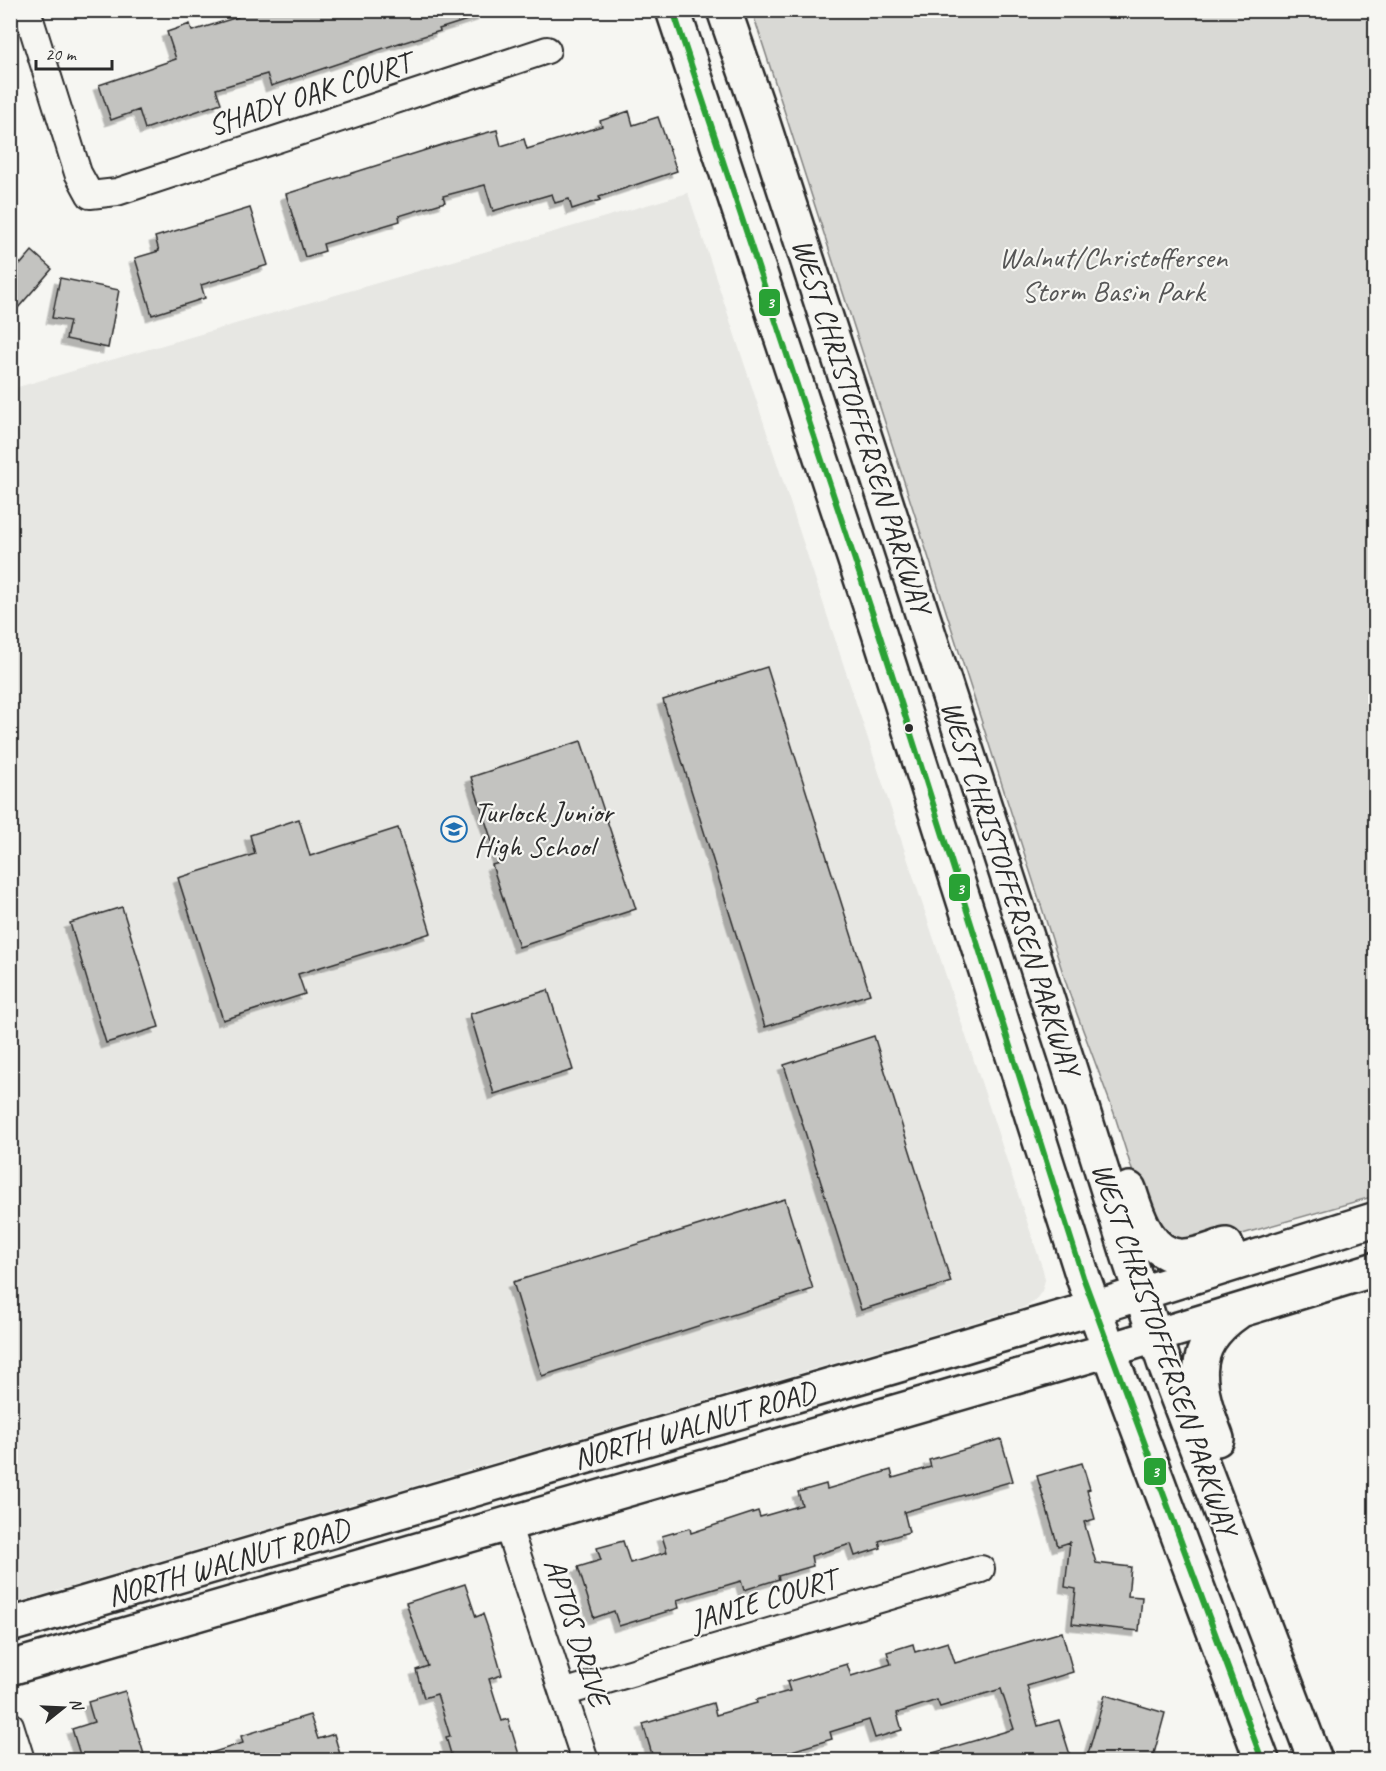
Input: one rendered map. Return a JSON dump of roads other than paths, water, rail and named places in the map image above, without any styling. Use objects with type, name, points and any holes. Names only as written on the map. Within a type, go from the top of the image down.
[{"type":"street","name":"SHADY OAK COURT","points":[[27,10],[78,173],[90,195],[117,192],[547,50]]},
{"type":"street","name":"WEST CHRISTOFFERSEN PARKWAY","points":[[673,10],[870,607],[1094,1308],[1263,1761]]},
{"type":"street","name":"WEST CHRISTOFFERSEN PARKWAY","points":[[724,10],[762,120],[1141,1293],[1315,1761]]},
{"type":"street","points":[[1067,1060],[1105,1114],[1142,1226],[1156,1244],[1174,1256],[1197,1254],[1334,1211],[1376,1214]]},
{"type":"street","name":"NORTH WALNUT ROAD","points":[[10,1625],[1094,1308],[1376,1219]]},
{"type":"street","name":"NORTH WALNUT ROAD","points":[[10,1668],[1109,1350],[1376,1269]]},
{"type":"street","points":[[1245,1308],[1228,1320],[1210,1341],[1201,1366],[1200,1387],[1204,1406],[1273,1590],[1267,1632]]},
{"type":"street","name":"APTOS DRIVE","points":[[507,1524],[585,1761]]},
{"type":"street","name":"JANIE COURT","points":[[563,1694],[981,1569]]},
{"type":"street","points":[[10,1725],[21,1761]]},
{"type":"place","name":"Turlock Junior High School","points":[[454,829]]},
{"type":"park label","name":"Walnut/Christoffersen Storm Basin Park","points":[[1113,274]]}]
